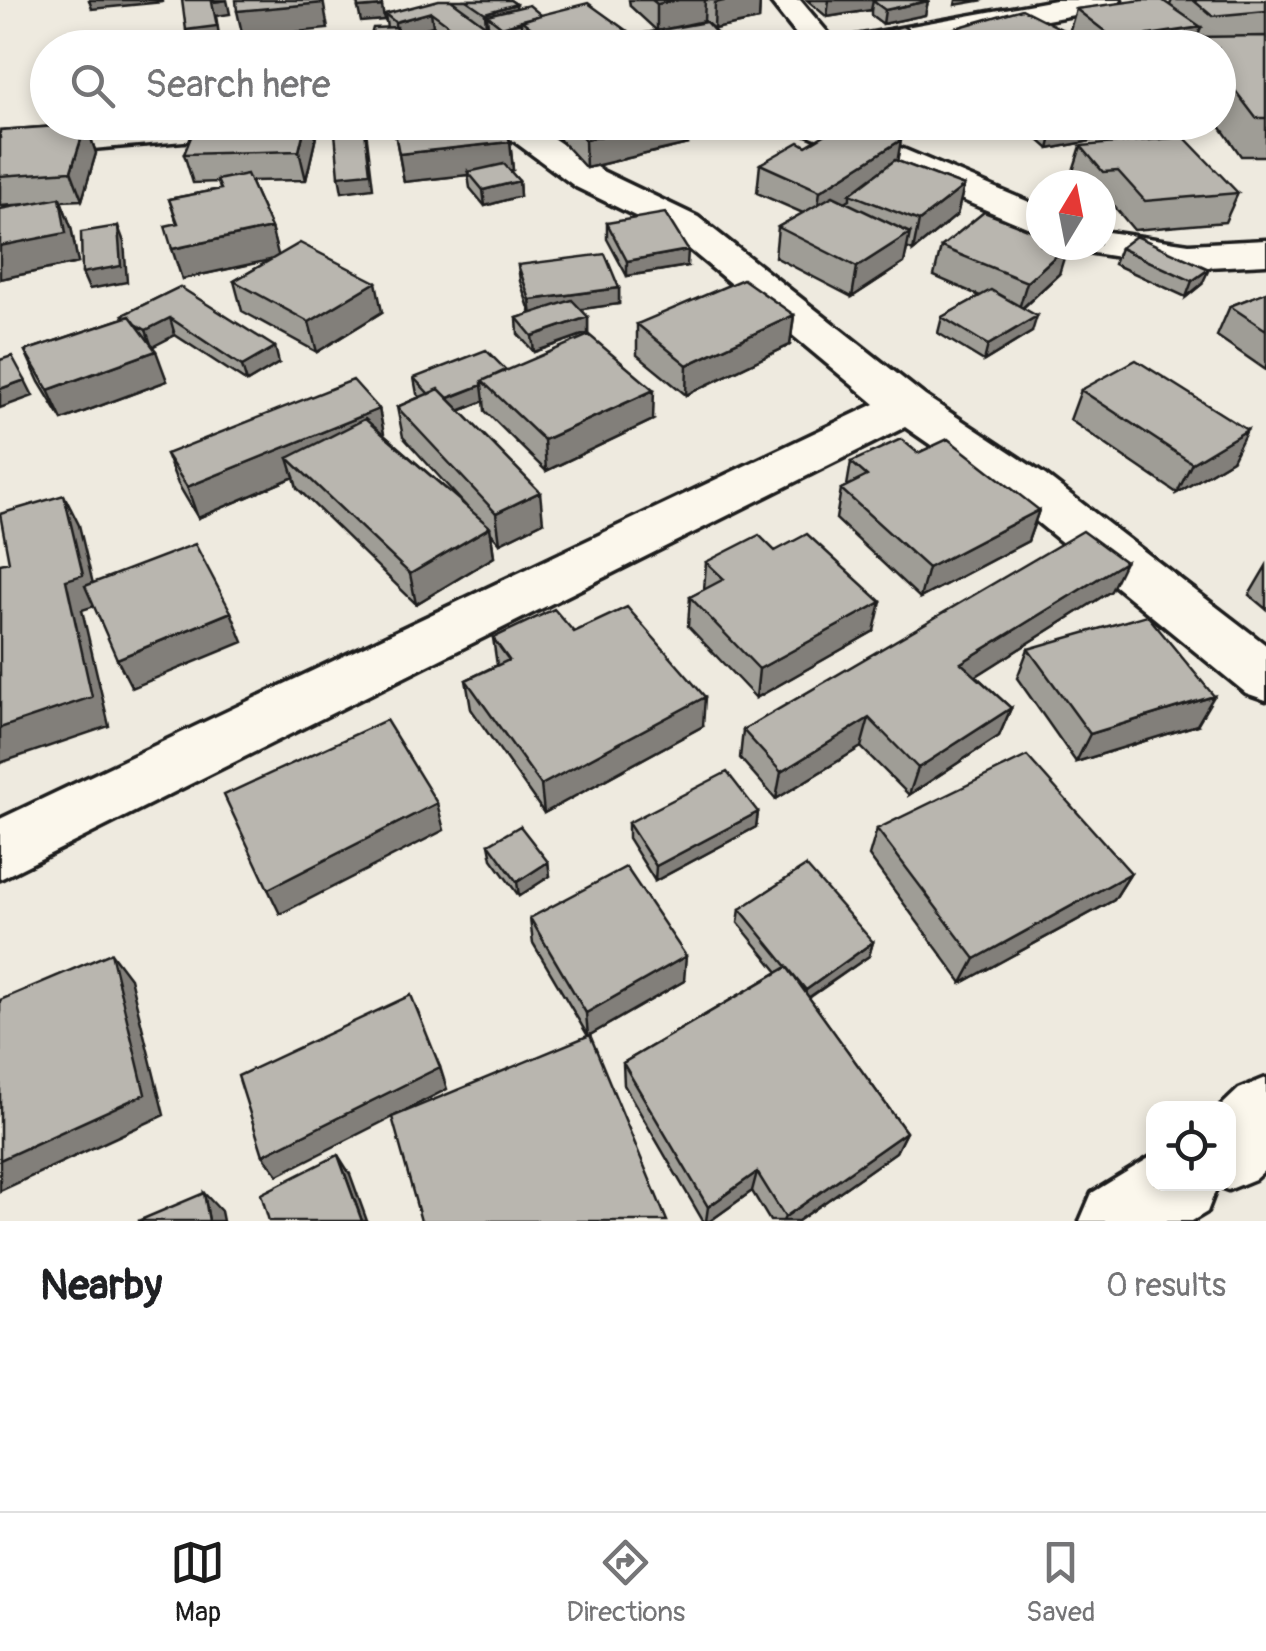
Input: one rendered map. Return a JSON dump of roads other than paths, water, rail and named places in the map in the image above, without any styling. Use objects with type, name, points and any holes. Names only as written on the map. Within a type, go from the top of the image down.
[{"type":"street","points":[[784,0],[809,30]]},
{"type":"street","points":[[939,30],[1106,0]]},
{"type":"street","points":[[0,146],[69,140]]},
{"type":"street","points":[[532,140],[589,179],[684,225],[908,407],[1027,486],[1266,677]]},
{"type":"street","points":[[849,140],[1026,215]]},
{"type":"street","points":[[1116,245],[1188,256],[1266,252]]},
{"type":"street","points":[[0,850],[908,407]]},
{"type":"street","points":[[1236,1144],[1266,1116]]},
{"type":"street","points":[[1120,1221],[1168,1191]]}]
